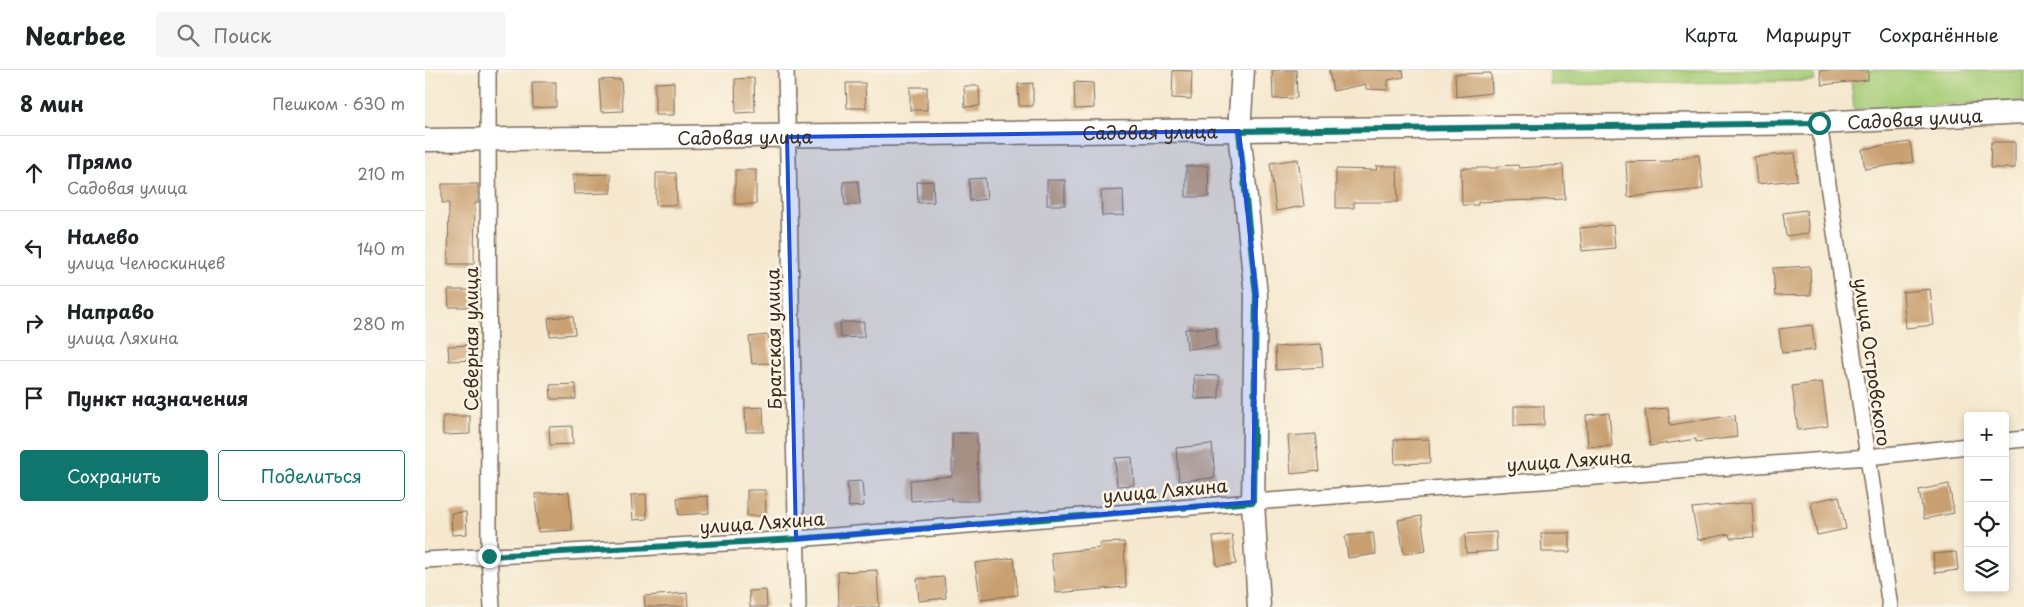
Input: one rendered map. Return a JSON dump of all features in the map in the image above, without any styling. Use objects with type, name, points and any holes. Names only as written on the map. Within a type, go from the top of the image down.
[{"type":"street","name":"Северная улица","points":[[489,70],[489,556],[492,607]]},
{"type":"street","name":"Братская улица","points":[[786,70],[798,607]]},
{"type":"street","points":[[1243,70],[1239,131],[1256,295],[1253,502],[1259,607]]},
{"type":"street","name":"Садовая улица","points":[[425,140],[1819,123],[2024,112]]},
{"type":"street","name":"улица Островского","points":[[1819,123],[1890,607]]},
{"type":"street","points":[[2009,441],[2024,439]]},
{"type":"street","name":"улица Ляхина","points":[[425,560],[796,539],[1253,502],[1868,458],[1964,446]]},
{"type":"highlighted area","points":[[1239,131],[1256,295],[1253,502],[796,539],[787,137]]},
{"type":"green space","points":[[1550,70],[1813,70],[1815,81],[1550,85]]},
{"type":"green space","points":[[1850,70],[2024,70],[2024,101],[1854,109]]},
{"type":"building","points":[[1173,70],[1192,71],[1191,99],[1172,98]]},
{"type":"building","points":[[1272,70],[1296,70],[1297,98],[1273,99]]},
{"type":"building","points":[[1329,70],[1403,70],[1404,77],[1388,80],[1388,90],[1366,89],[1366,84],[1333,91]]},
{"type":"building","points":[[1820,70],[1868,70],[1868,80],[1822,85]]},
{"type":"building","points":[[1491,73],[1492,93],[1456,97],[1455,74]]},
{"type":"building","points":[[754,78],[755,112],[736,113],[735,79]]},
{"type":"building","points":[[621,79],[623,111],[601,112],[599,80]]},
{"type":"building","points":[[532,82],[556,82],[556,107],[533,108]]},
{"type":"building","points":[[674,82],[674,115],[655,115],[655,83]]},
{"type":"building","points":[[1074,82],[1093,83],[1094,108],[1075,109]]},
{"type":"building","points":[[846,83],[865,83],[866,108],[847,108]]},
{"type":"building","points":[[1033,83],[1033,106],[1019,106],[1018,84]]},
{"type":"building","points":[[964,86],[979,86],[980,106],[965,107]]},
{"type":"building","points":[[910,87],[927,87],[927,110],[910,110]]},
{"type":"building","points":[[1910,142],[1913,162],[1865,169],[1862,149]]},
{"type":"building","points":[[1991,142],[2015,142],[2015,168],[1990,168]]},
{"type":"building","points":[[1795,153],[1797,180],[1757,184],[1754,157]]},
{"type":"building","points":[[1699,155],[1703,189],[1628,197],[1626,162],[1673,161],[1672,159]]},
{"type":"building","points":[[1298,159],[1304,206],[1276,211],[1270,163]]},
{"type":"building","points":[[1518,165],[1519,168],[1563,165],[1565,199],[1478,202],[1478,205],[1462,205],[1461,168],[1498,168],[1498,166]]},
{"type":"building","points":[[1186,166],[1208,166],[1209,197],[1186,197]]},
{"type":"building","points":[[1376,166],[1397,166],[1398,202],[1354,202],[1354,208],[1336,208],[1336,169],[1377,170]]},
{"type":"building","points":[[735,170],[756,170],[756,204],[735,204]]},
{"type":"building","points":[[656,173],[676,173],[677,205],[656,205]]},
{"type":"building","points":[[611,174],[611,193],[574,194],[573,175]]},
{"type":"building","points":[[985,178],[987,199],[970,201],[969,179]]},
{"type":"building","points":[[1047,180],[1065,180],[1065,205],[1047,205]]},
{"type":"building","points":[[858,181],[860,205],[845,205],[843,182]]},
{"type":"building","points":[[933,181],[934,202],[918,203],[917,182]]},
{"type":"building","points":[[442,184],[478,184],[478,203],[475,203],[474,264],[448,264],[449,203],[442,203]]},
{"type":"building","points":[[1123,190],[1124,215],[1102,216],[1101,191]]},
{"type":"building","points":[[1806,210],[1809,233],[1786,236],[1783,213]]},
{"type":"building","points":[[1613,225],[1615,248],[1582,251],[1580,228]]},
{"type":"building","points":[[1810,266],[1811,295],[1775,296],[1773,268]]},
{"type":"building","points":[[1930,289],[1934,325],[1906,328],[1903,292]]},
{"type":"building","points":[[448,290],[473,290],[474,307],[449,307]]},
{"type":"building","points":[[573,316],[575,334],[550,336],[548,318]]},
{"type":"building","points":[[840,322],[864,322],[864,337],[841,338]]},
{"type":"building","points":[[1812,325],[1815,350],[1782,353],[1779,329]]},
{"type":"building","points":[[1216,327],[1217,346],[1187,349],[1185,329]]},
{"type":"building","points":[[768,335],[771,363],[752,364],[749,337]]},
{"type":"building","points":[[1321,344],[1323,367],[1276,370],[1275,347]]},
{"type":"building","points":[[476,345],[476,360],[449,361],[448,346]]},
{"type":"building","points":[[1194,375],[1219,376],[1219,398],[1195,399]]},
{"type":"building","points":[[1822,382],[1828,426],[1798,430],[1792,386]]},
{"type":"building","points":[[576,384],[576,399],[551,399],[550,385]]},
{"type":"building","points":[[1514,406],[1544,406],[1544,425],[1514,426]]},
{"type":"building","points":[[763,407],[764,432],[746,432],[745,408]]},
{"type":"building","points":[[1668,408],[1670,425],[1735,415],[1737,437],[1696,442],[1696,439],[1650,446],[1645,410]]},
{"type":"building","points":[[1609,413],[1612,446],[1588,447],[1586,415]]},
{"type":"building","points":[[443,416],[470,416],[470,434],[443,435]]},
{"type":"building","points":[[572,426],[573,444],[550,445],[549,427]]},
{"type":"building","points":[[952,433],[977,433],[978,501],[952,501],[952,498],[911,501],[910,480],[952,476]]},
{"type":"building","points":[[1315,434],[1319,471],[1291,474],[1288,436]]},
{"type":"building","points":[[1429,439],[1430,463],[1395,464],[1394,440]]},
{"type":"building","points":[[1212,444],[1215,478],[1179,481],[1176,448]]},
{"type":"building","points":[[1132,457],[1134,485],[1117,486],[1115,458]]},
{"type":"building","points":[[862,481],[864,506],[849,507],[847,482]]},
{"type":"building","points":[[1949,484],[1954,513],[1924,519],[1919,490]]},
{"type":"building","points":[[747,490],[765,490],[766,516],[747,516]]},
{"type":"building","points":[[569,492],[572,530],[538,532],[535,494]]},
{"type":"building","points":[[646,494],[647,519],[633,520],[631,495]]},
{"type":"building","points":[[708,496],[709,513],[679,515],[677,498]]},
{"type":"building","points":[[1839,496],[1846,529],[1817,535],[1811,502]]},
{"type":"building","points":[[1752,502],[1754,537],[1730,538],[1729,534],[1698,540],[1692,508]]},
{"type":"building","points":[[466,512],[467,534],[452,535],[451,513]]},
{"type":"building","points":[[1421,516],[1426,551],[1404,554],[1398,520]]},
{"type":"building","points":[[1496,532],[1497,551],[1466,553],[1465,534]]},
{"type":"building","points":[[1373,533],[1376,554],[1348,558],[1345,536]]},
{"type":"building","points":[[1541,533],[1570,533],[1570,552],[1542,552]]},
{"type":"building","points":[[1232,535],[1236,564],[1217,566],[1213,537]]},
{"type":"building","points":[[1124,542],[1126,587],[1056,593],[1051,553],[1100,548],[1100,543]]},
{"type":"building","points":[[1956,552],[1958,570],[1935,573],[1933,554]]},
{"type":"building","points":[[1014,558],[1018,595],[980,599],[975,563]]},
{"type":"building","points":[[877,570],[879,607],[839,607],[838,572]]},
{"type":"building","points":[[944,577],[946,598],[919,601],[917,579]]},
{"type":"building","points":[[766,590],[767,607],[750,607],[749,591]]},
{"type":"building","points":[[687,593],[688,607],[645,607],[644,596]]},
{"type":"route","points":[[489,556],[796,539],[1253,502],[1256,295],[1239,131],[1819,123]]}]
